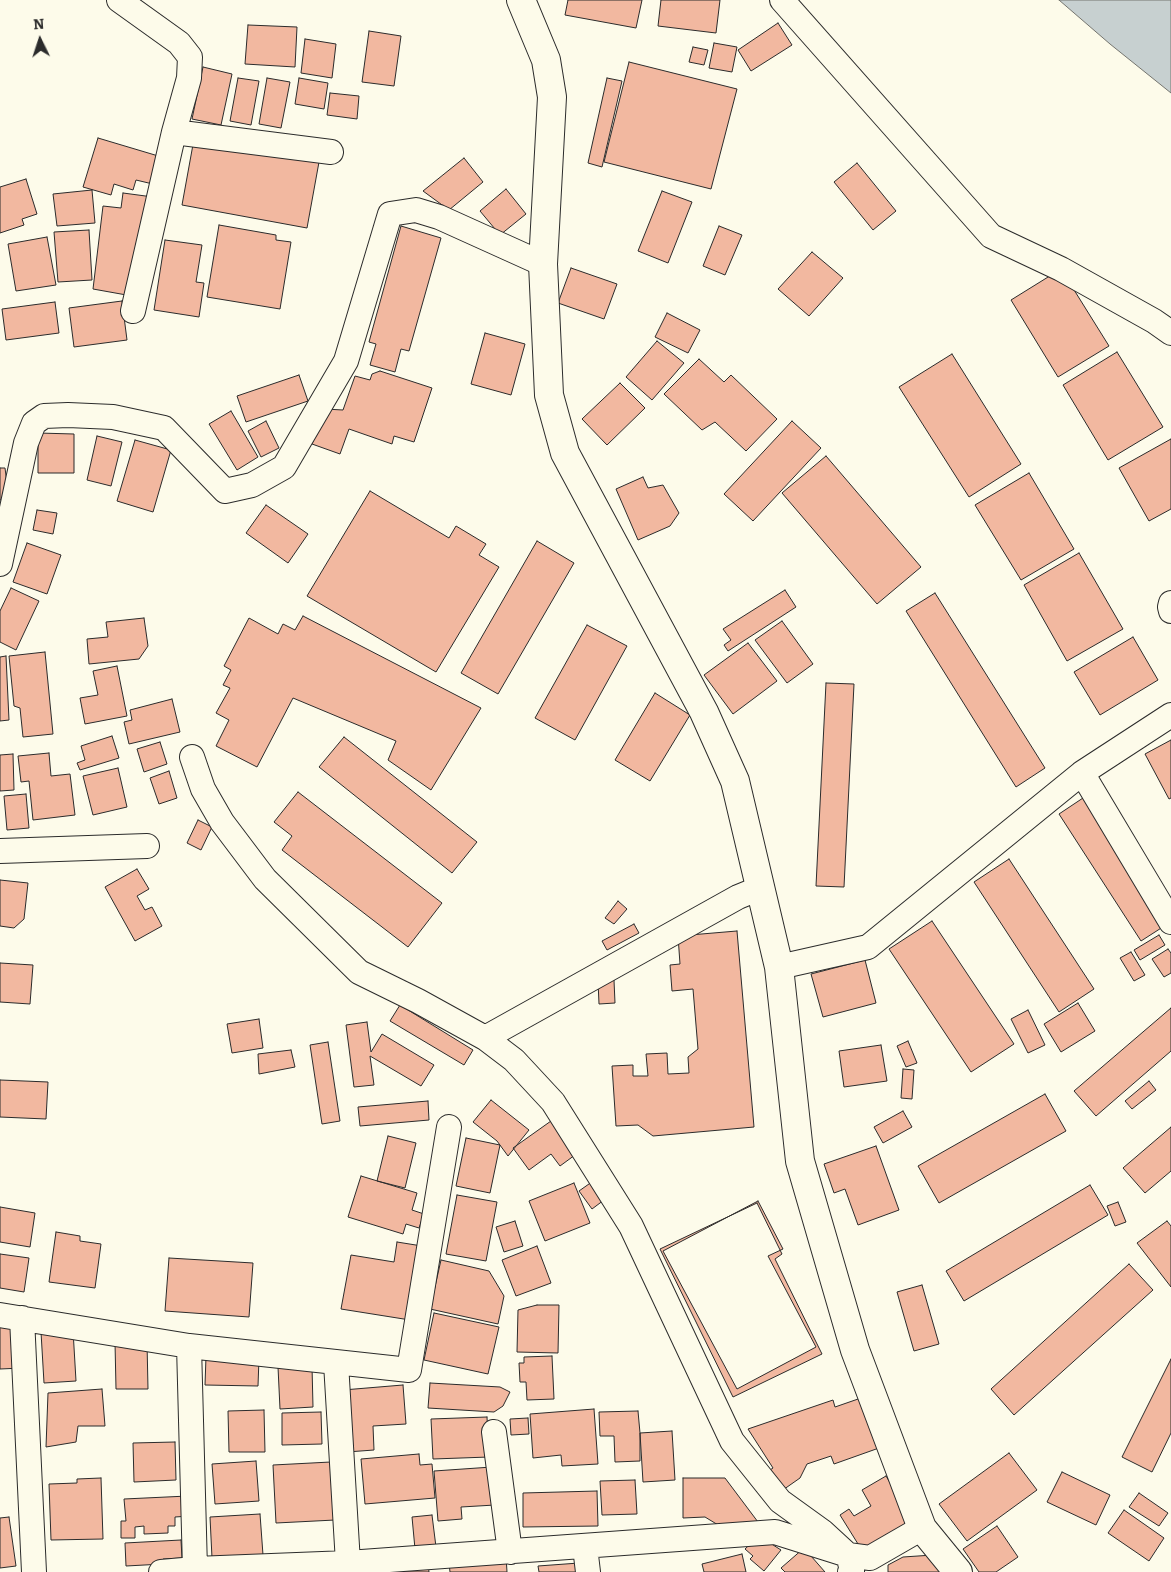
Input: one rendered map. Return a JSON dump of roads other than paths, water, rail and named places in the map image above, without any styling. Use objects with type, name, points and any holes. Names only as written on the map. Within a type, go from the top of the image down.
[{"type":"street","points":[[119,0],[179,43],[190,57],[189,78],[174,132],[133,311]]},
{"type":"street","points":[[521,0],[546,60],[552,97],[543,264],[549,395],[566,453],[704,712],[735,781],[778,967],[800,1160],[855,1350],[922,1528],[958,1572]]},
{"type":"street","points":[[782,0],[991,236],[1061,269],[1154,321],[1171,333]]},
{"type":"street","points":[[174,132],[331,152]]},
{"type":"street","points":[[0,564],[26,442],[34,423],[44,416],[113,417],[164,428],[225,491],[252,485],[284,467],[346,361],[390,214],[416,210],[439,217],[543,264]]},
{"type":"street","points":[[1171,603],[1171,611]]},
{"type":"street","points":[[778,967],[868,946],[1082,773],[1171,715]]},
{"type":"street","points":[[192,757],[202,789],[222,822],[266,879],[359,972],[418,1001],[485,1038],[514,1060],[553,1102],[631,1226],[732,1441],[780,1501],[824,1532],[849,1564]]},
{"type":"street","points":[[1082,773],[1171,922]]},
{"type":"street","points":[[0,851],[147,846]]},
{"type":"street","points":[[485,1038],[738,897],[760,888]]},
{"type":"street","points":[[34,1572],[11,1317],[189,1346],[409,1370],[449,1127]]},
{"type":"street","points":[[189,1346],[195,1569]]},
{"type":"street","points":[[336,1363],[348,1563]]},
{"type":"street","points":[[494,1432],[510,1552]]},
{"type":"street","points":[[161,1572],[348,1563],[775,1532],[849,1564],[870,1558],[922,1528]]},
{"type":"street","points":[[585,1547],[588,1572]]}]
